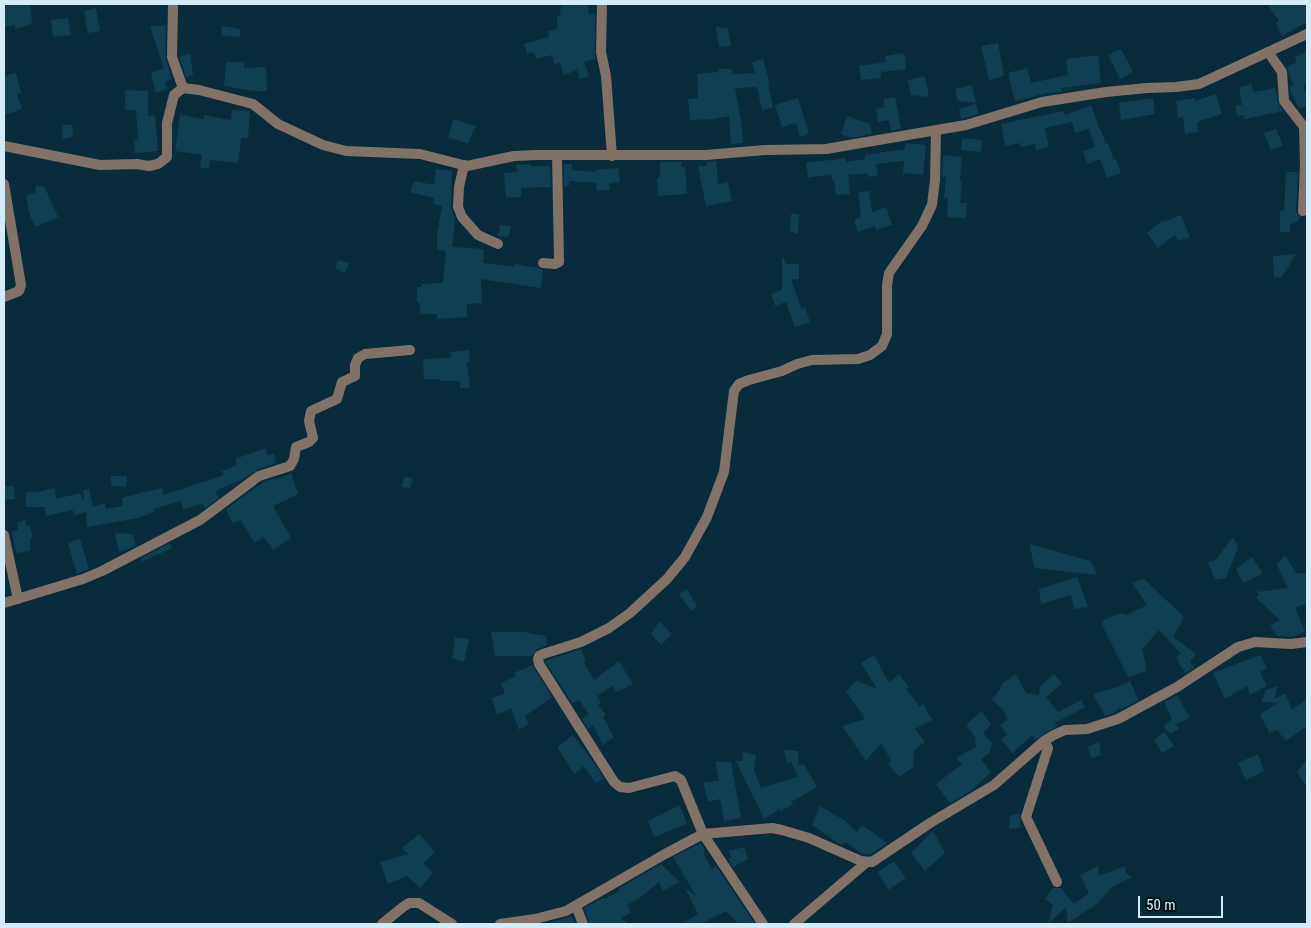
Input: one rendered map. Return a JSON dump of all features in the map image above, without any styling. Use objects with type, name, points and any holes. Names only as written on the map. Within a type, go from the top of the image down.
[{"type":"street","points":[[602,4],[601,52],[606,76],[612,156]]},
{"type":"street","points":[[173,7],[172,57],[183,88]]},
{"type":"street","points":[[4,146],[100,165],[137,164],[149,166],[158,164],[167,157],[168,122],[174,95],[183,88],[199,90],[253,104],[278,124],[323,145],[346,151],[420,154],[464,165],[477,165],[514,156],[706,155],[765,150],[826,149],[966,125],[1042,102],[1106,92],[1199,84],[1307,34]]},
{"type":"street","points":[[1268,52],[1282,72],[1284,101],[1304,127],[1303,211]]},
{"type":"street","points":[[763,924],[703,834],[681,780],[675,776],[629,788],[620,787],[614,782],[539,664],[538,656],[581,642],[609,628],[630,613],[661,584],[685,557],[707,517],[724,472],[734,391],[739,384],[782,372],[797,364],[812,360],[858,359],[870,355],[882,346],[887,334],[887,285],[889,273],[922,226],[932,205],[935,180],[936,131]]},
{"type":"street","points":[[543,263],[555,264],[559,262],[557,156]]},
{"type":"street","points":[[464,165],[459,187],[458,207],[462,217],[478,235],[498,244]]},
{"type":"street","points":[[4,184],[21,285],[18,291],[4,297]]},
{"type":"street","points":[[4,603],[102,571],[205,517],[259,476],[290,466],[294,459],[296,447],[310,442],[313,438],[309,421],[310,411],[337,399],[342,382],[355,376],[355,365],[358,358],[365,354],[410,350]]},
{"type":"street","points":[[4,535],[18,599]]},
{"type":"street","points":[[794,924],[867,862],[877,860],[910,836],[994,786],[1044,741],[1065,730],[1088,729],[1118,719],[1177,687],[1238,647],[1255,642],[1291,644],[1307,642]]},
{"type":"street","points":[[1044,741],[1048,748],[1026,817],[1057,882]]},
{"type":"street","points":[[500,924],[535,919],[576,906],[703,834],[772,828],[803,835],[867,862]]},
{"type":"street","points":[[382,924],[403,906],[419,902],[452,924]]},
{"type":"street","points":[[576,906],[583,924]]},
{"type":"building","points":[[6,4],[30,4],[32,24],[15,29],[15,25],[4,27]]},
{"type":"building","points":[[561,4],[588,4],[589,14],[595,14],[595,59],[584,62],[589,76],[580,79],[577,70],[564,75],[560,63],[554,64],[552,55],[536,59],[534,52],[527,54],[524,44],[549,37],[548,31],[557,29],[557,16],[560,16]]},
{"type":"building","points":[[1267,4],[1307,4],[1307,22],[1282,36],[1276,23],[1279,21]]},
{"type":"building","points":[[96,8],[100,31],[88,33],[84,11]]},
{"type":"building","points":[[68,18],[71,35],[53,37],[51,20]]},
{"type":"building","points":[[166,25],[165,57],[172,79],[165,82],[167,89],[156,93],[151,73],[164,68],[150,27]]},
{"type":"building","points":[[222,26],[240,29],[240,37],[221,35]]},
{"type":"building","points":[[716,27],[728,28],[731,46],[719,47]]},
{"type":"building","points":[[998,43],[1004,76],[989,80],[981,46]]},
{"type":"building","points":[[1121,49],[1133,72],[1120,79],[1108,55]]},
{"type":"building","points":[[1307,51],[1307,83],[1303,86],[1307,95],[1307,106],[1299,108],[1290,90],[1290,86],[1293,85],[1287,67],[1297,62],[1295,57]]},
{"type":"building","points":[[190,53],[193,75],[186,77],[179,57]]},
{"type":"building","points":[[904,53],[906,69],[881,72],[881,78],[861,80],[859,66],[886,62],[885,56]]},
{"type":"building","points":[[1098,55],[1101,83],[1061,88],[1062,92],[1047,93],[1015,101],[1008,73],[1027,68],[1031,83],[1068,75],[1066,59]]},
{"type":"building","points":[[763,59],[773,108],[762,110],[757,87],[735,88],[743,143],[731,144],[729,116],[690,120],[688,99],[698,98],[697,74],[719,72],[719,69],[732,69],[732,74],[755,73],[752,62]]},
{"type":"building","points":[[226,62],[244,62],[244,68],[266,67],[267,91],[224,86]]},
{"type":"building","points":[[16,73],[21,93],[17,94],[22,109],[4,115],[4,76]]},
{"type":"building","points":[[925,76],[929,97],[911,95],[908,80]]},
{"type":"building","points":[[1252,84],[1253,92],[1276,88],[1277,102],[1283,111],[1245,119],[1244,115],[1237,116],[1235,106],[1242,105],[1239,87]]},
{"type":"building","points":[[972,85],[976,103],[958,101],[955,89]]},
{"type":"building","points":[[125,90],[148,91],[148,116],[155,115],[158,151],[135,153],[134,140],[138,140],[136,110],[125,110]]},
{"type":"building","points":[[1216,94],[1222,114],[1197,122],[1198,132],[1185,134],[1183,117],[1178,118],[1176,101],[1195,98],[1195,101]]},
{"type":"building","points":[[895,97],[901,129],[891,131],[889,120],[878,122],[876,109],[885,107],[883,99]]},
{"type":"building","points":[[798,98],[809,134],[800,137],[796,123],[782,127],[775,105]]},
{"type":"building","points":[[1153,98],[1155,114],[1121,120],[1119,103]]},
{"type":"building","points":[[976,104],[979,114],[961,119],[959,109]]},
{"type":"building","points":[[1091,105],[1106,144],[1108,143],[1121,173],[1107,178],[1100,159],[1087,164],[1083,151],[1095,147],[1089,129],[1075,133],[1072,122],[1045,128],[1049,147],[1036,150],[1035,144],[1021,147],[1020,143],[1005,146],[1001,124],[1064,111],[1065,115]]},
{"type":"building","points":[[232,110],[250,111],[248,138],[241,138],[238,163],[210,160],[209,169],[200,167],[202,155],[175,151],[180,115],[204,119],[204,115],[231,120]]},
{"type":"building","points":[[847,116],[870,124],[872,134],[851,138],[841,134]]},
{"type":"building","points":[[453,119],[476,126],[468,143],[448,138]]},
{"type":"building","points":[[62,125],[72,125],[73,137],[63,139]]},
{"type":"building","points":[[1276,129],[1283,146],[1271,150],[1264,133]]},
{"type":"building","points":[[962,138],[982,140],[981,152],[961,150]]},
{"type":"building","points":[[905,143],[926,145],[923,175],[903,173],[904,161],[876,164],[878,175],[868,177],[867,173],[848,175],[850,194],[836,195],[834,179],[832,180],[831,174],[808,178],[806,163],[846,158],[846,162],[865,159],[865,155],[905,149]]},
{"type":"building","points":[[943,155],[962,157],[960,203],[967,203],[966,218],[947,217],[948,198],[944,198],[946,177],[942,177]]},
{"type":"building","points":[[716,161],[718,184],[728,182],[732,201],[706,206],[698,166],[707,166],[707,162]]},
{"type":"building","points":[[660,162],[682,162],[681,167],[685,167],[687,194],[658,196],[657,178],[660,177]]},
{"type":"building","points":[[530,164],[530,166],[550,166],[551,187],[521,188],[521,197],[506,198],[504,173],[517,172],[516,165]]},
{"type":"building","points":[[564,164],[572,164],[572,170],[595,172],[595,170],[618,168],[620,182],[609,183],[610,190],[597,191],[596,183],[569,181],[569,186],[564,186]]},
{"type":"building","points":[[436,169],[452,171],[451,207],[455,219],[452,247],[484,249],[483,263],[514,267],[515,264],[543,270],[541,288],[481,279],[482,303],[467,304],[467,317],[437,319],[437,314],[420,314],[420,303],[417,302],[417,287],[422,287],[422,284],[443,283],[446,251],[437,250],[437,233],[442,206],[434,204],[434,198],[410,192],[414,181],[434,185]]},
{"type":"building","points":[[1286,172],[1298,172],[1296,211],[1300,217],[1298,221],[1290,225],[1290,232],[1280,232],[1280,211],[1284,211]]},
{"type":"building","points":[[36,186],[44,186],[58,217],[35,227],[29,213],[26,195],[35,193]]},
{"type":"building","points":[[869,191],[872,212],[886,207],[892,225],[876,230],[875,226],[858,232],[854,220],[861,217],[858,192]]},
{"type":"building","points":[[791,214],[799,214],[798,234],[790,231]]},
{"type":"building","points":[[1181,215],[1190,237],[1178,241],[1175,235],[1158,248],[1147,233],[1162,221]]},
{"type":"building","points":[[500,225],[511,226],[508,237],[498,236]]},
{"type":"building","points":[[1296,254],[1282,277],[1274,278],[1273,256]]},
{"type":"building","points":[[782,257],[786,264],[799,264],[799,279],[791,279],[801,308],[805,307],[810,322],[795,327],[786,302],[775,306],[771,294],[782,290]]},
{"type":"building","points":[[338,260],[349,263],[345,273],[335,268]]},
{"type":"building","points":[[469,350],[470,361],[467,362],[470,388],[460,388],[460,381],[424,379],[423,359],[451,358],[451,352]]},
{"type":"building","points":[[266,448],[267,455],[274,454],[276,463],[257,470],[241,480],[215,491],[219,498],[205,508],[203,503],[183,510],[181,501],[153,509],[154,512],[138,518],[87,527],[86,512],[74,515],[73,510],[46,516],[45,507],[26,507],[26,492],[37,492],[55,488],[56,499],[80,493],[82,499],[84,499],[83,490],[89,489],[93,507],[105,503],[106,509],[123,506],[122,498],[162,488],[164,495],[224,475],[222,471],[237,465],[235,459]]},
{"type":"building","points":[[291,473],[298,494],[273,506],[291,538],[273,550],[264,537],[254,543],[241,520],[232,523],[226,509],[265,481],[280,478]]},
{"type":"building","points":[[111,476],[127,476],[126,487],[111,486]]},
{"type":"building","points":[[404,477],[413,478],[410,488],[402,487]]},
{"type":"building","points":[[4,486],[14,486],[15,499],[4,500]]},
{"type":"building","points":[[25,520],[27,526],[30,526],[33,538],[30,539],[30,551],[16,553],[12,532],[18,530],[17,523]]},
{"type":"building","points":[[115,533],[133,534],[136,546],[119,552]]},
{"type":"building","points":[[1233,537],[1238,547],[1226,578],[1215,580],[1208,562],[1216,560]]},
{"type":"building","points":[[80,539],[89,569],[77,574],[68,543]]},
{"type":"building","points":[[170,543],[172,548],[142,562],[141,558]]},
{"type":"building","points":[[1029,544],[1091,561],[1097,575],[1035,568]]},
{"type":"building","points":[[1285,555],[1296,573],[1307,574],[1307,604],[1295,607],[1305,632],[1291,637],[1277,636],[1270,626],[1280,620],[1256,598],[1259,595],[1257,592],[1288,588],[1277,565]]},
{"type":"building","points":[[1252,557],[1263,573],[1243,583],[1236,569]]},
{"type":"building","points":[[1077,577],[1088,607],[1074,609],[1071,595],[1041,604],[1039,589]]},
{"type":"building","points":[[1144,579],[1184,617],[1173,637],[1196,654],[1190,661],[1194,668],[1185,673],[1176,657],[1181,654],[1159,630],[1142,649],[1147,671],[1128,677],[1102,625],[1104,620],[1120,613],[1127,615],[1147,605],[1132,583]]},
{"type":"building","points":[[687,589],[697,606],[691,611],[679,594]]},
{"type":"building","points":[[659,621],[672,634],[661,645],[651,634]]},
{"type":"building","points":[[491,632],[523,632],[546,636],[547,645],[536,650],[532,656],[495,656]]},
{"type":"building","points":[[455,637],[469,639],[464,662],[452,658]]},
{"type":"building","points":[[581,649],[586,662],[584,663],[594,680],[619,661],[633,684],[616,692],[612,686],[597,696],[601,703],[598,704],[606,715],[603,717],[614,737],[603,745],[593,725],[588,729],[582,719],[589,714],[579,700],[572,703],[545,661]]},
{"type":"building","points":[[874,655],[889,683],[899,674],[909,687],[906,689],[920,707],[923,704],[932,720],[915,729],[925,742],[914,750],[913,767],[899,777],[889,765],[891,760],[881,743],[866,761],[842,726],[865,719],[846,691],[857,681],[877,689],[861,663]]},
{"type":"building","points":[[1260,655],[1267,668],[1260,672],[1267,686],[1250,695],[1247,686],[1225,699],[1213,673]]},
{"type":"building","points":[[532,665],[552,697],[525,716],[529,724],[519,730],[511,708],[497,715],[492,698],[505,693],[501,683],[516,676],[514,673]]},
{"type":"building","points":[[1016,674],[1026,693],[1039,695],[1040,687],[1054,674],[1062,683],[1046,697],[1058,712],[1081,700],[1085,707],[1055,723],[1057,726],[1035,740],[1033,735],[1012,753],[1001,739],[1007,735],[1000,725],[1008,719],[1003,710],[992,699],[1003,683]]},
{"type":"building","points":[[1130,681],[1138,700],[1105,716],[1093,694],[1112,689]]},
{"type":"building","points":[[1277,686],[1275,699],[1285,693],[1292,710],[1307,699],[1307,726],[1286,741],[1277,730],[1269,733],[1260,714],[1278,703],[1261,702],[1266,690]]},
{"type":"building","points":[[1177,695],[1190,718],[1176,724],[1179,729],[1170,734],[1163,726],[1172,719],[1165,702]]},
{"type":"building","points":[[981,711],[991,724],[983,734],[993,743],[990,753],[981,759],[991,772],[971,791],[950,803],[936,784],[962,764],[956,758],[976,747],[975,737],[966,725]]},
{"type":"building","points":[[1164,732],[1174,746],[1162,753],[1154,740]]},
{"type":"building","points":[[573,735],[604,779],[595,783],[584,766],[574,774],[557,747]]},
{"type":"building","points":[[1099,742],[1101,755],[1091,758],[1088,747]]},
{"type":"building","points":[[784,750],[798,751],[798,765],[804,764],[817,787],[791,802],[793,804],[780,812],[779,809],[764,819],[736,761],[742,761],[743,752],[756,755],[754,770],[761,788],[798,777],[791,762],[787,763]]},
{"type":"building","points":[[1258,754],[1264,771],[1246,780],[1238,763]]},
{"type":"building","points":[[1307,759],[1307,788],[1297,772]]},
{"type":"building","points":[[715,762],[731,762],[741,818],[724,821],[720,799],[708,802],[703,782],[719,781]]},
{"type":"building","points":[[680,805],[687,824],[654,837],[648,821]]},
{"type":"building","points":[[820,806],[844,820],[857,832],[862,825],[887,843],[870,855],[861,853],[845,842],[842,845],[838,843],[812,825]]},
{"type":"building","points":[[1019,814],[1021,827],[1009,829],[1010,816]]},
{"type":"building","points":[[933,831],[945,853],[925,871],[911,853]]},
{"type":"building","points":[[419,834],[435,852],[423,863],[433,873],[420,888],[407,876],[388,884],[380,862],[408,854],[402,848]]},
{"type":"building","points":[[701,843],[705,851],[703,853],[712,869],[716,866],[755,924],[739,924],[726,911],[700,924],[681,924],[698,914],[685,888],[697,897],[673,857]]},
{"type":"building","points":[[744,847],[748,859],[733,867],[728,859],[731,858],[729,851]]},
{"type":"building","points":[[894,861],[906,878],[888,890],[878,872]]},
{"type":"building","points":[[661,864],[680,882],[663,891],[659,882],[641,897],[627,905],[631,913],[620,918],[629,924],[590,924],[584,908],[620,891],[618,889]]},
{"type":"building","points":[[1098,866],[1099,876],[1125,866],[1126,873],[1132,877],[1112,887],[1097,904],[1068,923],[1066,907],[1048,924],[1053,905],[1045,899],[1053,888],[1061,888],[1074,904],[1089,893],[1080,875]]},
{"type":"building","points":[[571,916],[576,924],[551,924],[551,922]]}]
